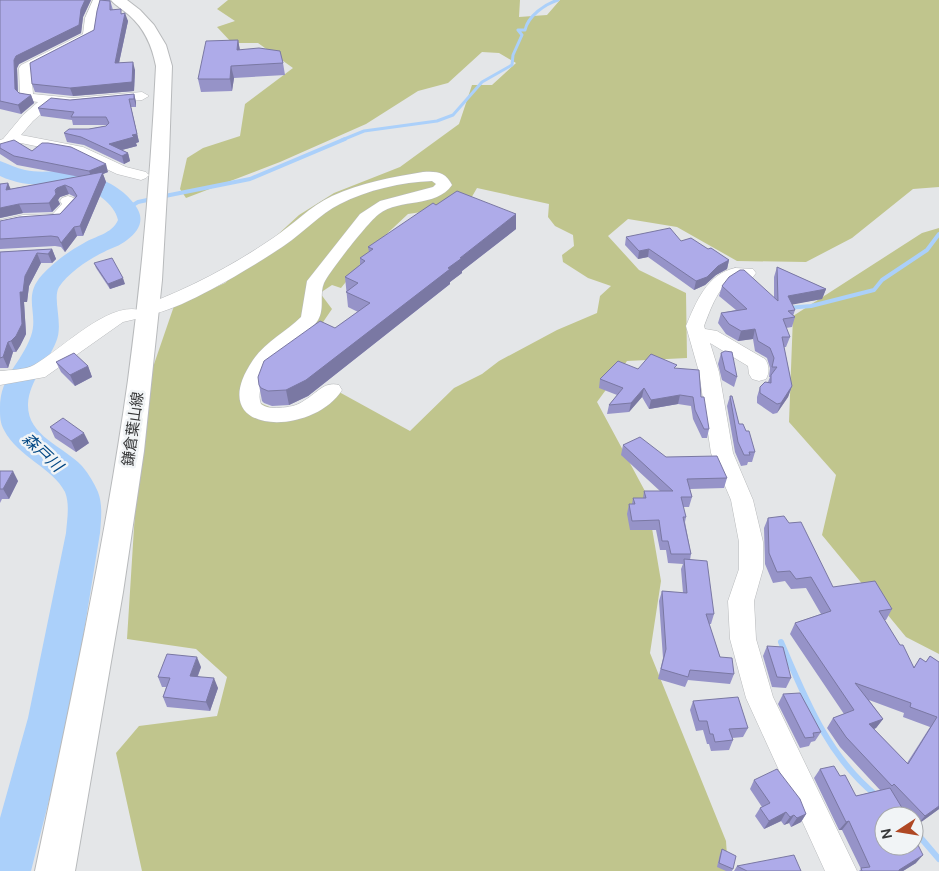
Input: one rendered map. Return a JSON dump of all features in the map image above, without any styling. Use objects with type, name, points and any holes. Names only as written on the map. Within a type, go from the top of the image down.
[{"type":"main road","name":"鎌倉葉山線","points":[[55,871],[92,682],[131,448],[141,312],[164,66],[159,43],[149,27],[139,15],[118,0]]},
{"type":"street","points":[[98,0],[90,18],[89,36],[24,68],[27,97],[73,102],[142,96]]},
{"type":"street","points":[[4,142],[49,100]]},
{"type":"street","points":[[52,146],[67,131]]},
{"type":"street","points":[[4,142],[21,139],[78,150],[122,171],[141,175]]},
{"type":"street","points":[[2,378],[38,372],[117,317],[141,312],[186,296],[221,278],[281,240],[312,215],[335,200],[412,178],[438,177],[444,183],[441,190],[389,202],[370,213],[316,281],[313,308],[308,320],[262,359],[254,376],[248,397],[251,406],[261,414],[292,414],[305,411],[317,404],[332,390]]},
{"type":"street","points":[[0,225],[23,220],[56,219],[70,205],[68,201]]},
{"type":"street","points":[[747,273],[733,273],[724,278],[713,290],[696,326],[709,372],[722,453],[742,500],[750,542],[751,569],[741,601],[743,639],[760,698],[841,871]]},
{"type":"street","points":[[697,334],[710,335],[758,363],[760,374]]},
{"type":"green space","points":[[228,0],[520,0],[519,17],[547,15],[560,0],[939,0],[939,187],[913,189],[852,238],[806,262],[737,261],[677,227],[628,219],[608,236],[639,270],[686,293],[687,358],[627,361],[597,402],[646,493],[661,581],[650,653],[726,841],[728,871],[142,871],[116,753],[139,726],[217,716],[227,677],[196,649],[127,639],[139,449],[152,370],[174,306],[225,283],[299,215],[334,193],[400,167],[459,124],[472,85],[492,85],[516,63],[499,53],[482,52],[448,83],[418,91],[366,124],[280,162],[186,198],[180,189],[187,158],[203,148],[240,136],[245,104],[293,68],[258,43],[232,43],[217,27],[235,21],[217,9]],"holes":[[[477,188],[549,204],[548,217],[555,226],[573,235],[574,246],[562,255],[563,262],[588,278],[611,286],[600,296],[597,313],[557,330],[499,361],[482,374],[454,388],[410,431],[330,387],[305,403],[288,409],[269,407],[259,402],[257,392],[319,328],[332,309],[320,293],[332,285],[341,288],[378,242],[408,214],[435,210],[470,200]]]},
{"type":"green space","points":[[939,228],[939,654],[906,637],[822,535],[836,475],[789,422],[793,316],[922,233]]},
{"type":"building","points":[[0,0],[85,0],[81,9],[79,25],[16,56],[14,60],[15,89],[19,93],[31,95],[18,105],[0,101]]},
{"type":"building","points":[[100,0],[110,1],[110,10],[121,9],[121,14],[125,13],[115,63],[133,62],[132,82],[70,88],[32,84],[30,63],[94,30]]},
{"type":"building","points":[[238,40],[237,50],[259,48],[280,51],[283,63],[231,66],[230,79],[198,79],[206,41]]},
{"type":"building","points":[[134,94],[134,99],[129,99],[137,134],[132,135],[134,137],[109,144],[128,153],[122,156],[81,137],[64,133],[69,129],[89,129],[106,126],[109,123],[106,117],[71,117],[74,112],[38,108],[51,98],[70,100]]},
{"type":"building","points":[[14,140],[32,151],[42,143],[71,147],[106,164],[89,171],[14,156],[0,148],[0,144]]},
{"type":"building","points":[[103,172],[80,226],[74,227],[61,243],[58,237],[51,236],[0,239],[0,221],[19,217],[60,214],[77,196],[72,188],[65,185],[55,190],[56,194],[49,203],[19,204],[0,208],[0,184],[8,183],[6,190]]},
{"type":"building","points":[[457,191],[516,214],[448,268],[450,269],[306,380],[286,390],[268,391],[261,388],[258,377],[264,361],[320,321],[335,328],[370,303],[346,292],[358,283],[345,277],[365,261],[360,258],[373,249],[368,247],[433,203],[436,205]]},
{"type":"building","points":[[670,228],[681,241],[691,238],[729,260],[718,266],[707,277],[696,281],[649,249],[639,251],[626,237]]},
{"type":"building","points":[[52,249],[48,254],[37,253],[25,276],[23,292],[20,292],[22,324],[16,336],[8,342],[3,357],[0,358],[0,252]]},
{"type":"building","points":[[112,258],[123,278],[108,284],[94,263]]},
{"type":"building","points":[[777,267],[826,289],[788,296],[795,310],[788,311],[795,317],[783,319],[790,337],[782,337],[792,386],[781,403],[777,404],[760,393],[760,387],[765,382],[771,383],[771,375],[777,367],[772,367],[774,358],[770,348],[758,341],[755,329],[741,331],[729,324],[721,313],[747,309],[722,286],[729,277],[740,270],[744,270],[778,301]]},
{"type":"building","points":[[725,351],[732,352],[737,377],[725,370],[721,353]]},
{"type":"building","points":[[74,353],[88,366],[70,375],[56,362]]},
{"type":"building","points":[[651,354],[677,365],[674,368],[699,370],[701,397],[704,397],[709,429],[704,429],[695,410],[693,397],[680,395],[651,400],[644,388],[631,403],[609,405],[623,388],[600,379],[618,361],[638,369]]},
{"type":"building","points":[[730,396],[732,396],[739,424],[743,424],[746,431],[749,431],[755,452],[749,452],[750,455],[744,455],[738,442]]},
{"type":"building","points":[[63,418],[84,433],[71,441],[50,427]]},
{"type":"building","points":[[640,437],[666,457],[717,456],[727,478],[687,479],[692,497],[681,497],[691,554],[671,554],[668,541],[662,541],[659,520],[632,521],[629,504],[635,504],[633,498],[646,498],[644,491],[673,491],[623,445]]},
{"type":"building","points":[[0,471],[13,471],[3,489],[0,489]]},
{"type":"building","points":[[784,516],[789,523],[801,522],[833,587],[875,581],[892,609],[879,611],[900,645],[903,645],[914,668],[920,658],[926,662],[930,656],[939,662],[939,806],[925,816],[924,806],[915,806],[894,784],[892,786],[846,737],[833,718],[854,710],[795,623],[831,611],[811,577],[796,579],[790,571],[777,572],[769,553],[768,518]],"holes":[[[855,683],[911,703],[910,707],[937,717],[908,764],[869,724],[883,719]]]},
{"type":"building","points":[[684,559],[707,561],[714,614],[706,614],[720,657],[732,658],[734,674],[690,670],[688,677],[661,669],[666,649],[662,591],[687,593]]},
{"type":"building","points":[[767,646],[783,647],[791,678],[777,677]]},
{"type":"building","points":[[167,654],[197,657],[190,676],[214,678],[206,702],[163,697],[170,678],[158,677]]},
{"type":"building","points":[[800,693],[821,732],[813,733],[814,737],[805,738],[783,694]]},
{"type":"building","points":[[738,697],[748,728],[729,729],[733,740],[715,742],[713,734],[710,734],[707,721],[699,721],[693,701]]},
{"type":"building","points":[[834,766],[840,776],[845,775],[856,796],[890,788],[901,806],[874,806],[874,856],[921,856],[899,871],[862,871],[861,868],[870,867],[849,821],[846,822],[820,769]]},
{"type":"building","points":[[777,769],[800,799],[806,814],[797,818],[794,815],[790,817],[786,812],[769,821],[760,808],[770,803],[754,780]]},
{"type":"building","points":[[722,849],[736,856],[733,869],[719,863]]},
{"type":"building","points":[[794,855],[801,871],[747,871],[737,866]]},
{"type":"waterway","points":[[342,140],[364,131],[437,121],[453,115],[482,82],[512,65],[513,55],[522,35],[518,30],[525,30],[533,15],[548,4],[558,0]]},
{"type":"waterway","points":[[160,197],[250,179],[345,139]]},
{"type":"waterway","name":"森戸川","points":[[0,168],[26,177],[66,178],[88,182],[118,200],[124,206],[130,220],[127,228],[119,235],[95,246],[80,256],[48,284],[44,296],[45,335],[22,376],[13,403],[14,417],[19,429],[27,439],[70,475],[78,485],[83,497],[84,515],[83,533],[49,718],[8,871]]},
{"type":"waterway","points":[[128,208],[138,202],[152,199]]},
{"type":"waterway","points":[[787,308],[811,306],[874,290],[882,280],[927,250],[939,234]]},
{"type":"waterway","points":[[781,642],[809,705],[831,745],[860,780],[877,796]]},
{"type":"waterway","points":[[924,842],[939,859]]}]
